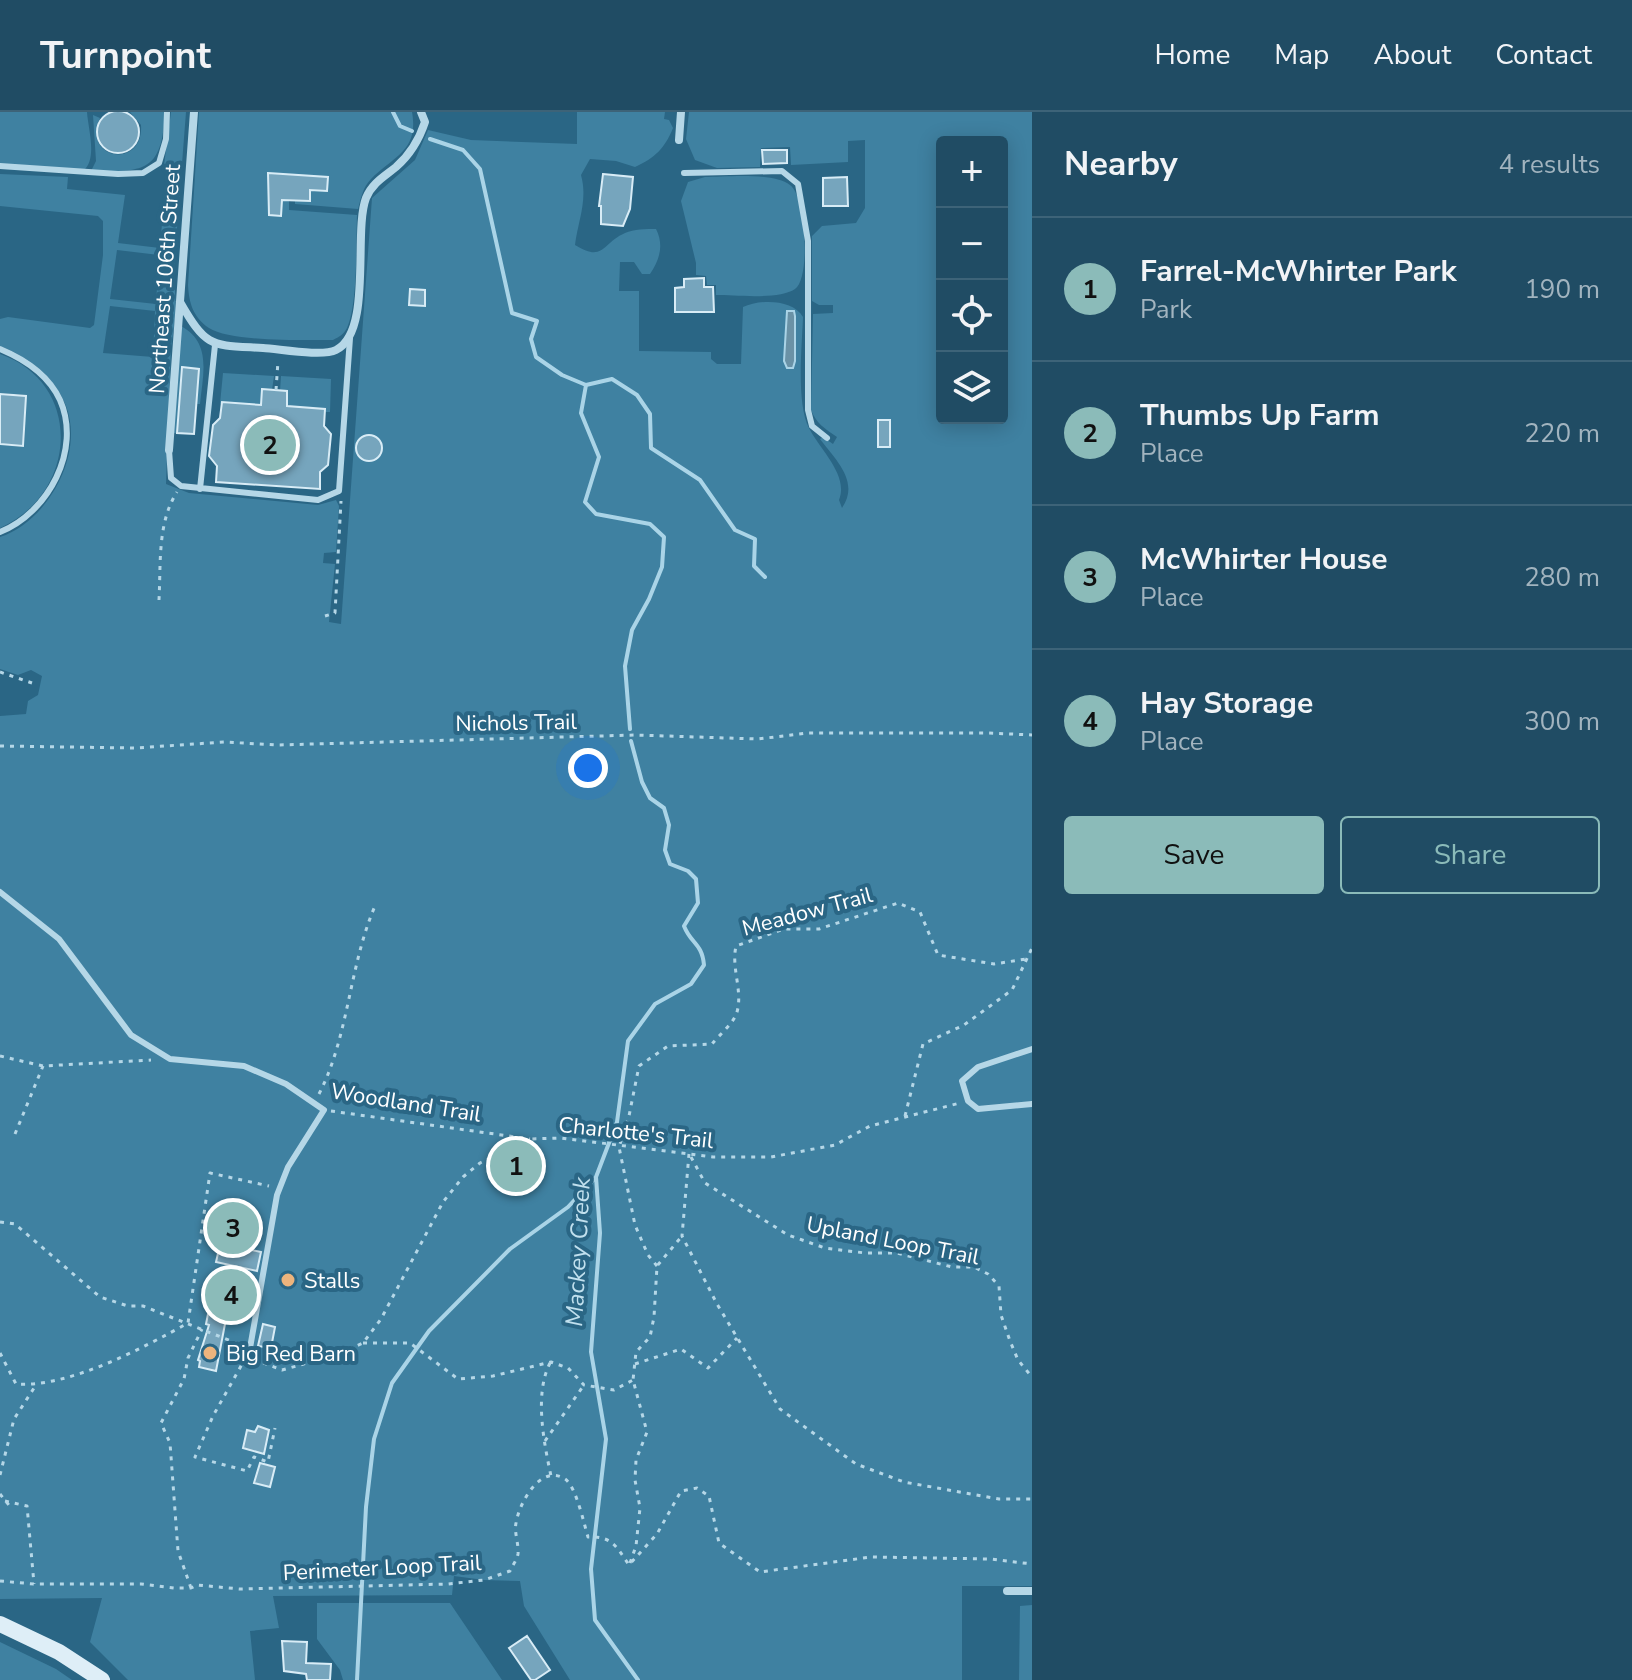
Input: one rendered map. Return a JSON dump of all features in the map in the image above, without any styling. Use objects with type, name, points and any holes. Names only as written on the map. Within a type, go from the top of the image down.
[{"type":"street","name":"Northeast 106th Street","points":[[169,450],[194,112]]},
{"type":"street","points":[[180,302],[195,328],[215,345],[335,350],[350,338],[357,311],[367,197],[377,181],[419,141],[425,122],[421,112]]},
{"type":"street","points":[[679,140],[681,112]]},
{"type":"street","points":[[1007,1591],[1032,1591]]},
{"type":"street","points":[[0,1624],[59,1652],[102,1680]]},
{"type":"lane","points":[[0,166],[88,173],[143,173],[159,163],[166,139],[167,112]]},
{"type":"lane","points":[[684,173],[782,171],[798,184],[808,241],[808,410],[812,426],[827,438]]},
{"type":"lane","points":[[169,450],[171,478],[181,486],[318,500],[339,491],[350,338]]},
{"type":"lane","points":[[200,489],[215,345]]},
{"type":"lane","points":[[0,349],[22,358],[45,377],[59,398],[66,431],[64,453],[55,481],[38,507],[16,526],[0,532]]},
{"type":"lane","points":[[0,892],[59,939],[131,1035],[170,1059]]},
{"type":"lane","points":[[1032,1049],[978,1067],[962,1081],[968,1101],[978,1109],[1032,1104]]},
{"type":"lane","name":"Woodland Trail","points":[[170,1059],[244,1066],[286,1084],[324,1110]]},
{"type":"lane","points":[[250,1348],[279,1188],[288,1167],[324,1110]]},
{"type":"path","points":[[276,390],[279,349]]},
{"type":"path","points":[[159,600],[163,525],[168,506],[181,486]]},
{"type":"path","points":[[325,616],[335,613],[342,507],[339,491]]},
{"type":"path","points":[[0,672],[32,683]]},
{"type":"path","name":"Nichols Trail","points":[[0,746],[135,748],[224,742],[278,745],[635,735],[758,739],[808,733],[1032,735]]},
{"type":"path","name":"Meadow Trail","points":[[616,1146],[629,1116],[639,1066],[668,1046],[712,1044],[737,1015],[733,961],[736,946],[784,929],[819,929],[898,903],[920,912],[938,955],[994,964],[1026,959]]},
{"type":"path","points":[[313,1105],[334,1060],[363,935],[375,906]]},
{"type":"path","points":[[905,1116],[923,1044],[964,1025],[1012,990],[1032,948]]},
{"type":"path","points":[[0,1056],[43,1066],[170,1059]]},
{"type":"path","points":[[15,1134],[43,1066]]},
{"type":"path","name":"Charlotte's Trail","points":[[363,1343],[381,1319],[443,1202],[463,1177],[480,1163],[530,1139],[561,1138],[689,1154],[771,1157],[835,1145],[870,1126],[968,1101]]},
{"type":"path","name":"Woodland Trail","points":[[324,1110],[530,1139]]},
{"type":"path","points":[[616,1146],[635,1225],[648,1255],[657,1266]]},
{"type":"path","points":[[689,1154],[682,1236],[737,1338],[780,1409],[856,1464],[904,1482],[999,1499],[1032,1499]]},
{"type":"path","name":"Upland Loop Trail","points":[[689,1154],[705,1183],[788,1235],[825,1248],[897,1253],[952,1267],[974,1267],[988,1274],[999,1286],[1001,1315],[1018,1360],[1032,1377]]},
{"type":"path","points":[[188,1323],[210,1173],[279,1188]]},
{"type":"path","points":[[0,1222],[15,1224],[100,1297],[128,1306],[143,1306],[188,1323],[250,1348],[258,1361],[282,1370],[333,1356],[363,1343],[410,1343],[458,1379],[493,1376],[551,1362],[568,1368],[586,1386],[614,1390],[633,1380]]},
{"type":"path","points":[[629,1565],[636,1546],[640,1508],[635,1480],[636,1460],[647,1432],[633,1380],[636,1352],[650,1337],[657,1266],[682,1236]]},
{"type":"path","points":[[0,1353],[16,1384],[36,1385],[127,1357],[188,1323]]},
{"type":"path","points":[[191,1588],[178,1551],[170,1443],[161,1423],[184,1379],[188,1358],[202,1329]]},
{"type":"path","points":[[635,1364],[681,1349],[708,1368],[737,1338]]},
{"type":"path","points":[[250,1348],[195,1457],[247,1471],[254,1457],[268,1462],[275,1428]]},
{"type":"path","points":[[551,1362],[540,1391],[551,1476],[564,1479],[572,1488],[588,1537],[603,1537],[611,1541],[629,1565]]},
{"type":"path","points":[[0,1475],[14,1419],[36,1385]]},
{"type":"path","points":[[545,1441],[586,1386]]},
{"type":"path","name":"Perimeter Loop Trail","points":[[0,1581],[191,1588],[197,1585],[240,1589],[448,1584],[484,1580],[510,1571],[518,1555],[515,1524],[525,1497],[536,1483],[551,1476]]},
{"type":"path","points":[[629,1565],[657,1534],[681,1491],[697,1488],[709,1496],[719,1543],[760,1572],[871,1557],[990,1559],[1032,1564]]},
{"type":"path","points":[[0,1494],[12,1509]]},
{"type":"path","points":[[5,1501],[27,1506],[34,1584]]},
{"type":"shaded area","points":[[0,112],[87,112],[91,152],[88,166],[83,171],[0,169]]},
{"type":"shaded area","points":[[130,112],[165,112],[160,147],[155,157],[137,169],[91,171],[96,161],[93,115],[100,118],[96,132],[105,151],[124,154],[133,149],[139,139],[141,125]]},
{"type":"shaded area","points":[[171,112],[186,112],[174,267],[176,313],[171,347],[166,484],[189,493],[318,505],[336,500],[339,506],[336,552],[324,553],[323,563],[335,564],[329,622],[341,624],[372,198],[415,160],[428,130],[471,140],[577,144],[577,112],[665,112],[664,119],[669,120],[673,128],[663,147],[648,160],[635,167],[616,161],[590,159],[581,175],[583,202],[575,245],[598,252],[625,233],[656,229],[660,252],[650,274],[642,274],[634,262],[620,262],[619,291],[639,291],[639,351],[711,352],[711,359],[717,364],[741,364],[743,307],[776,302],[798,311],[803,317],[802,404],[809,428],[837,472],[842,508],[847,498],[847,480],[839,463],[820,439],[823,437],[833,444],[837,437],[818,422],[811,410],[813,314],[833,313],[833,305],[819,305],[812,301],[812,236],[822,226],[856,223],[865,208],[865,140],[848,141],[848,162],[791,165],[790,147],[761,148],[760,167],[717,168],[695,160],[686,139],[689,112],[1032,112],[1032,1586],[962,1586],[962,1680],[570,1680],[524,1606],[520,1581],[454,1576],[452,1595],[273,1596],[279,1628],[250,1631],[255,1680],[128,1680],[90,1642],[102,1598],[0,1599],[0,716],[26,714],[28,701],[38,695],[42,676],[31,670],[18,675],[0,669],[0,537],[17,529],[47,502],[66,465],[71,425],[61,395],[48,377],[31,362],[0,346],[0,319],[8,317],[90,328],[94,325],[103,255],[103,221],[98,216],[0,206],[0,174],[68,177],[67,189],[125,195],[118,243],[160,248],[164,199],[168,187],[164,165]],"holes":[[[117,250],[159,255],[156,304],[110,299]],[[110,306],[155,311],[153,357],[103,353]]]},
{"type":"shaded area","points":[[199,112],[412,112],[412,136],[408,144],[368,182],[358,209],[295,204],[295,200],[289,200],[289,210],[357,215],[356,273],[351,317],[343,334],[337,338],[287,340],[233,336],[209,328],[196,314],[188,285]]},
{"type":"shaded area","points":[[705,177],[772,178],[790,185],[800,204],[805,254],[800,282],[795,289],[768,296],[716,295],[716,285],[707,285],[706,276],[696,275],[681,201],[688,182]]},
{"type":"shaded area","points":[[787,311],[794,311],[795,316],[793,368],[787,368],[784,361]]},
{"type":"shaded area","points":[[181,326],[197,341],[203,371],[200,404],[196,404],[199,369],[181,368],[177,433],[173,433]]},
{"type":"shaded area","points":[[0,354],[28,369],[47,389],[58,413],[61,440],[56,466],[44,491],[26,512],[0,528],[0,445],[24,447],[26,395],[0,393]]},
{"type":"shaded area","points":[[223,373],[274,376],[272,390],[261,405],[220,404]]},
{"type":"shaded area","points":[[281,376],[331,379],[330,412],[287,406],[287,391],[280,391]]},
{"type":"shaded area","points":[[317,1603],[450,1603],[502,1680],[343,1680],[340,1670],[317,1639]]},
{"type":"shaded area","points":[[1032,1605],[1032,1680],[1019,1680],[1020,1606]]},
{"type":"shaded area","points":[[0,1642],[56,1669],[72,1680],[0,1680]]},
{"type":"building","points":[[118,111],[133,117],[139,132],[133,147],[118,153],[103,147],[97,132],[103,117]]},
{"type":"building","points":[[762,150],[787,150],[787,163],[763,164]]},
{"type":"building","points":[[268,173],[328,177],[327,191],[310,190],[310,201],[282,200],[281,216],[269,215]]},
{"type":"building","points":[[603,174],[633,177],[630,209],[623,226],[601,224],[599,206]]},
{"type":"building","points":[[847,177],[848,206],[823,206],[823,178]]},
{"type":"building","points":[[704,278],[704,287],[713,287],[714,312],[675,312],[675,288],[684,287],[684,279]]},
{"type":"building","points":[[410,289],[425,290],[425,306],[409,305]]},
{"type":"building","points":[[182,367],[199,369],[194,434],[177,433]]},
{"type":"building","points":[[262,389],[287,391],[287,406],[325,409],[324,426],[331,434],[328,465],[320,472],[320,489],[216,482],[217,466],[209,456],[213,425],[220,418],[222,402],[261,405]]},
{"type":"building","points":[[0,394],[26,396],[23,446],[0,444]]},
{"type":"building","points":[[878,420],[890,420],[890,447],[878,447]]},
{"type":"building","points":[[369,435],[379,438],[382,448],[379,458],[369,461],[359,458],[356,448],[359,438]]},
{"type":"building","points":[[228,1210],[245,1214],[238,1247],[261,1252],[257,1271],[216,1262]]},
{"type":"building","points":[[214,1284],[250,1291],[247,1307],[229,1303],[216,1371],[199,1367],[198,1360],[209,1325],[206,1324]]},
{"type":"building","points":[[263,1324],[275,1327],[271,1348],[258,1346]]},
{"type":"building","points":[[258,1426],[269,1430],[264,1454],[243,1448],[247,1430],[255,1432]]},
{"type":"building","points":[[260,1463],[275,1467],[270,1487],[254,1483]]},
{"type":"building","points":[[527,1636],[550,1670],[535,1680],[531,1680],[509,1648]]},
{"type":"building","points":[[282,1641],[307,1642],[306,1663],[331,1664],[330,1680],[307,1680],[306,1674],[284,1671]]},
{"type":"waterway","name":"Mackey Creek","points":[[393,112],[400,126],[412,131]]},
{"type":"waterway","name":"Mackey Creek","points":[[430,139],[463,150],[480,169],[512,313],[537,321],[531,339],[536,357],[562,375],[586,385],[581,413],[599,457],[585,502],[596,514],[650,524],[664,537],[662,567],[632,630],[625,666],[630,729]]},
{"type":"waterway","points":[[586,385],[612,379],[637,395],[650,414],[651,448],[700,480],[735,530],[755,539],[754,566],[765,577]]},
{"type":"waterway","name":"Mackey Creek","points":[[631,741],[642,782],[650,798],[664,808],[669,825],[665,850],[670,864],[688,871],[696,879],[698,903],[684,926],[699,948],[704,965],[691,984],[655,1004],[628,1041],[617,1122],[596,1177],[600,1233],[591,1352],[606,1439],[591,1569],[595,1620],[638,1680]]},
{"type":"waterway","points":[[357,1680],[366,1507],[374,1439],[392,1383],[429,1331],[510,1249],[568,1207],[596,1177]]},
{"type":"place","name":"Thumbs Up Farm","points":[[270,445]]},
{"type":"place","name":"Farrel-McWhirter Park","points":[[516,1166]]},
{"type":"place","name":"McWhirter House","points":[[233,1228]]},
{"type":"place","name":"Stalls","points":[[288,1280]]},
{"type":"place","name":"Hay Storage","points":[[231,1295]]},
{"type":"place","name":"Big Red Barn","points":[[210,1353]]}]
